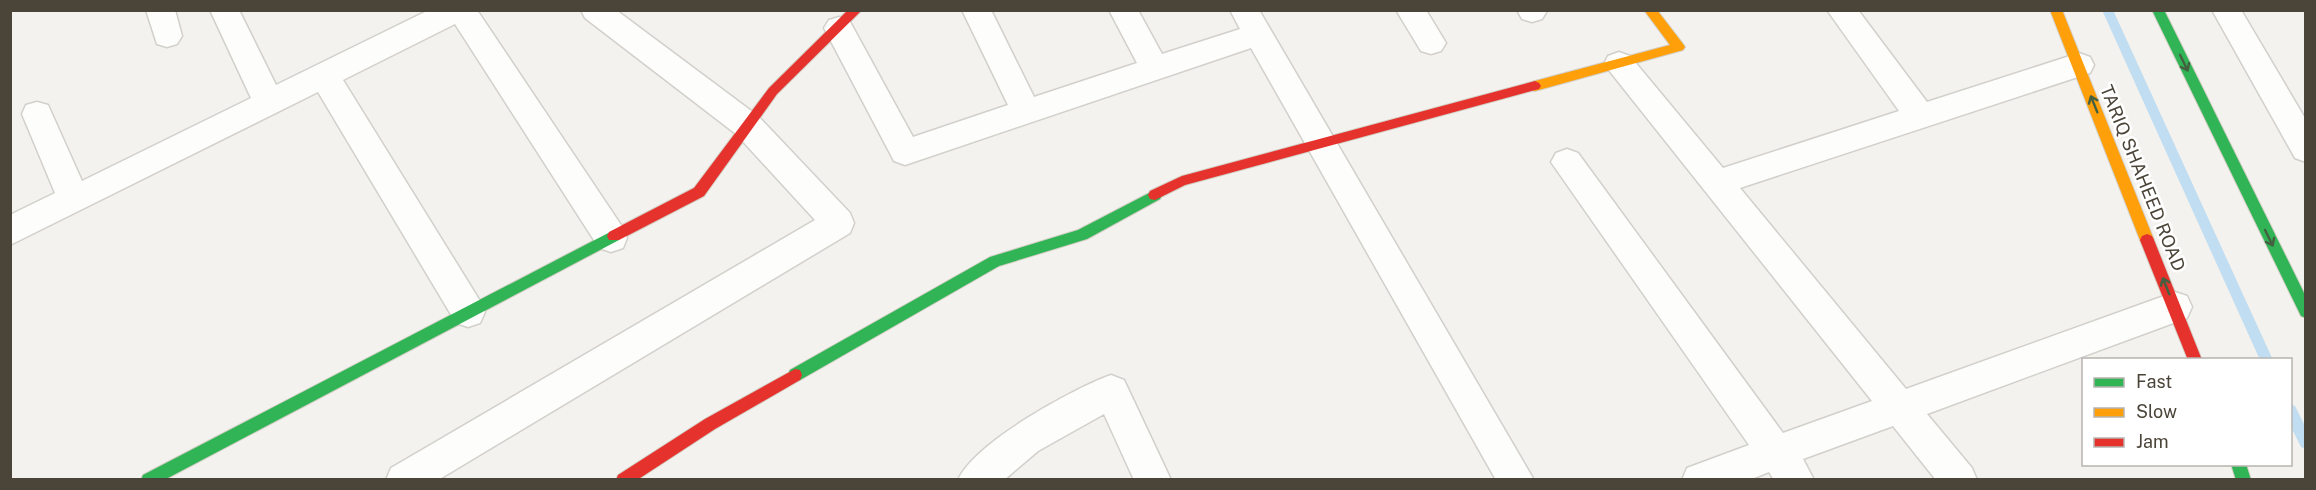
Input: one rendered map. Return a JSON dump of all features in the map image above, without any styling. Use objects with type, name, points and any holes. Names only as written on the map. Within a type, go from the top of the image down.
[{"type":"street","points":[[224,10],[269,103]]},
{"type":"street","points":[[10,231],[456,10]]},
{"type":"street","points":[[461,10],[610,238]]},
{"type":"street","points":[[404,480],[838,223],[747,125],[596,10]]},
{"type":"street","points":[[976,10],[1026,111]]},
{"type":"street","points":[[1123,10],[1155,68]]},
{"type":"street","points":[[1410,10],[1431,44]]},
{"type":"street","points":[[623,480],[710,424],[995,261],[1082,235],[1182,181],[1678,47],[1650,10]]},
{"type":"street","points":[[1841,10],[1920,116]]},
{"type":"street","name":"TARIQ SHAHEED ROAD","points":[[2056,10],[2194,358]]},
{"type":"street","points":[[2158,10],[2306,312]]},
{"type":"street","points":[[2226,10],[2306,149]]},
{"type":"street","points":[[148,480],[699,192],[773,91],[848,19],[905,152],[1155,68],[1251,22],[1516,480]]},
{"type":"street","points":[[1618,64],[1959,480]]},
{"type":"street","points":[[1716,183],[2079,65]]},
{"type":"street","points":[[324,75],[468,312]]},
{"type":"street","points":[[38,114],[74,200]]},
{"type":"street","points":[[1567,162],[1786,466]]},
{"type":"street","points":[[1701,480],[1786,466],[1899,407],[2175,307]]},
{"type":"street","points":[[976,480],[1025,439],[1111,391],[1153,480]]},
{"type":"street","points":[[2238,466],[2244,480]]},
{"type":"waterway","points":[[2107,10],[2266,358]]},
{"type":"waterway","points":[[2292,414],[2306,443]]},
{"type":"traffic: fast","points":[[2158,10],[2306,312]]},
{"type":"traffic: fast","points":[[795,375],[995,261],[1082,235],[1155,195]]},
{"type":"traffic: fast","points":[[148,480],[614,236]]},
{"type":"traffic: fast","points":[[2239,466],[2244,480]]},
{"type":"traffic: slow","points":[[1535,86],[1679,47],[1650,10]]},
{"type":"traffic: slow","points":[[2056,10],[2147,240]]},
{"type":"traffic: jam","points":[[614,236],[699,192],[773,91],[856,10]]},
{"type":"traffic: jam","points":[[1155,195],[1182,181],[1535,86]]},
{"type":"traffic: jam","points":[[2147,240],[2194,358]]},
{"type":"traffic: jam","points":[[623,480],[710,424],[795,375]]}]
